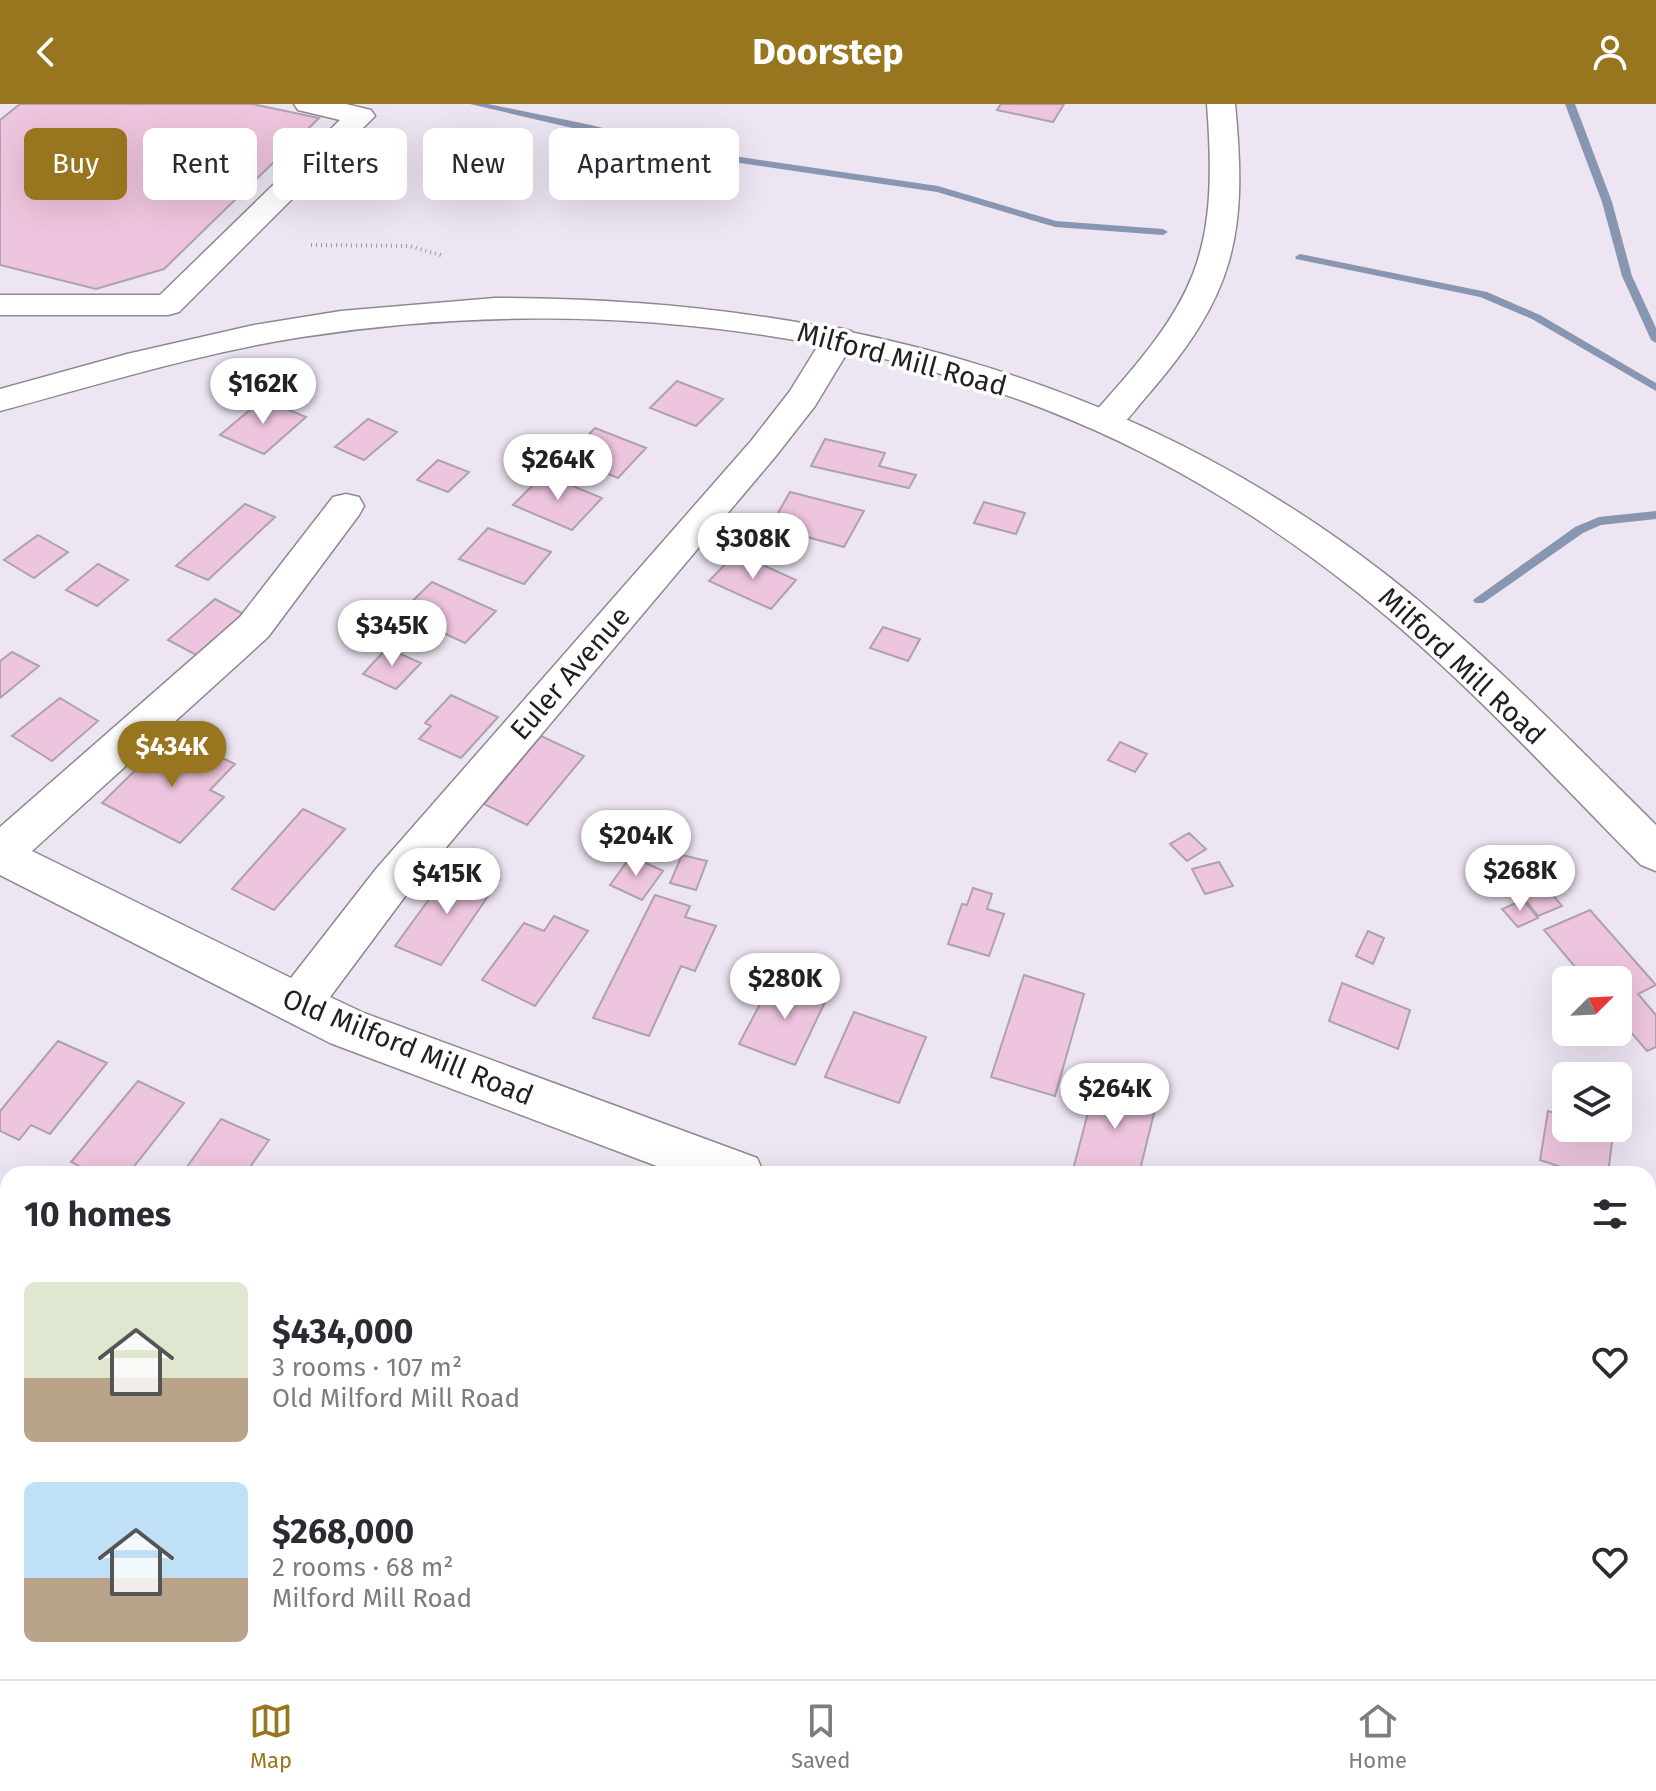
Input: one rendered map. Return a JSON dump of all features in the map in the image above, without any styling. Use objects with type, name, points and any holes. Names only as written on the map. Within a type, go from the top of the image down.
[{"type":"street","points":[[0,305],[168,305],[361,116],[308,104]]},
{"type":"street","points":[[1106,421],[1157,366],[1187,325],[1207,288],[1225,228],[1228,190],[1221,104]]},
{"type":"street","points":[[168,305],[178,350]]},
{"type":"street","name":"Milford Mill Road","points":[[0,400],[178,350],[343,320],[512,308],[647,312],[720,319],[839,338],[996,381],[1106,421],[1238,492],[1324,548],[1380,589],[1439,639],[1656,853]]},
{"type":"street","name":"Euler Avenue","points":[[297,1005],[391,882],[771,439],[803,398],[839,338]]},
{"type":"street","points":[[0,854],[254,627],[346,506]]},
{"type":"street","name":"Old Milford Mill Road","points":[[0,854],[347,1028],[718,1166]]},
{"type":"path","points":[[311,245],[409,246],[444,256]]},
{"type":"building","points":[[20,104],[252,104],[319,118],[309,128],[273,128],[273,163],[257,178],[257,128],[143,128],[143,200],[235,200],[164,269],[96,289],[0,265],[0,120]]},
{"type":"building","points":[[1001,104],[1064,104],[1053,122],[997,110]]},
{"type":"building","points":[[677,381],[723,399],[696,426],[650,408]]},
{"type":"building","points":[[263,399],[306,417],[264,454],[220,435]]},
{"type":"building","points":[[368,419],[397,432],[364,460],[335,447]]},
{"type":"building","points":[[595,428],[646,448],[618,478],[567,457]]},
{"type":"building","points":[[825,439],[885,453],[879,466],[916,475],[909,488],[811,466]]},
{"type":"building","points":[[438,460],[469,472],[448,492],[417,480]]},
{"type":"building","points":[[544,474],[602,498],[572,530],[513,505]]},
{"type":"building","points":[[790,492],[864,511],[844,547],[770,527]]},
{"type":"building","points":[[984,502],[1025,513],[1016,534],[974,523]]},
{"type":"building","points":[[245,504],[275,517],[208,580],[176,566]]},
{"type":"building","points":[[488,528],[551,552],[524,584],[459,559]]},
{"type":"building","points":[[38,535],[68,552],[34,578],[4,560]]},
{"type":"building","points":[[736,553],[796,580],[771,609],[709,581]]},
{"type":"building","points":[[98,564],[128,580],[97,606],[66,590]]},
{"type":"building","points":[[432,582],[496,611],[465,643],[400,613]]},
{"type":"building","points":[[215,599],[249,617],[202,658],[168,640]]},
{"type":"building","points":[[883,627],[920,639],[908,661],[870,648]]},
{"type":"building","points":[[387,648],[421,663],[396,689],[363,674]]},
{"type":"building","points":[[12,652],[39,666],[0,698],[0,661]]},
{"type":"building","points":[[451,695],[498,717],[461,758],[419,739],[431,726],[425,723]]},
{"type":"building","points":[[60,698],[98,721],[52,761],[12,736]]},
{"type":"building","points":[[172,734],[235,764],[210,790],[224,797],[180,843],[102,803]]},
{"type":"building","points":[[541,736],[584,756],[527,825],[484,804]]},
{"type":"building","points":[[1120,742],[1147,754],[1135,772],[1108,760]]},
{"type":"building","points":[[303,809],[345,829],[274,910],[232,889]]},
{"type":"building","points":[[1189,833],[1206,849],[1187,861],[1170,844]]},
{"type":"building","points":[[682,855],[707,861],[696,890],[670,883]]},
{"type":"building","points":[[631,856],[663,871],[642,900],[610,885]]},
{"type":"building","points":[[1219,862],[1233,886],[1205,894],[1192,869]]},
{"type":"building","points":[[467,867],[499,880],[441,965],[395,946],[446,876],[457,880]]},
{"type":"building","points":[[1533,871],[1562,906],[1538,916],[1509,880]]},
{"type":"building","points":[[973,888],[992,894],[987,909],[1004,914],[989,956],[948,944],[962,904],[967,905]]},
{"type":"building","points":[[655,895],[690,906],[685,917],[716,926],[695,971],[681,966],[649,1036],[593,1018]]},
{"type":"building","points":[[1523,900],[1538,918],[1518,927],[1502,909]]},
{"type":"building","points":[[1590,910],[1656,985],[1638,994],[1656,1015],[1656,1047],[1647,1051],[1632,1033],[1632,966],[1574,966],[1544,930]]},
{"type":"building","points":[[554,916],[588,931],[535,1006],[482,980],[524,923],[544,931]]},
{"type":"building","points":[[1368,931],[1384,938],[1373,964],[1356,956]]},
{"type":"building","points":[[1024,975],[1084,994],[1055,1096],[991,1077]]},
{"type":"building","points":[[806,980],[828,988],[822,1001],[825,1002],[795,1065],[739,1044],[771,983],[799,994]]},
{"type":"building","points":[[1342,983],[1410,1010],[1398,1049],[1329,1021]]},
{"type":"building","points":[[854,1012],[926,1037],[899,1103],[825,1077]]},
{"type":"building","points":[[58,1041],[107,1063],[50,1134],[31,1125],[19,1140],[0,1131],[0,1111]]},
{"type":"building","points":[[1097,1079],[1158,1097],[1141,1166],[1074,1166]]},
{"type":"building","points":[[138,1081],[184,1103],[134,1166],[79,1166],[71,1162]]},
{"type":"building","points":[[1548,1111],[1552,1112],[1552,1142],[1612,1142],[1609,1166],[1558,1166],[1540,1160]]},
{"type":"building","points":[[221,1119],[269,1140],[251,1166],[188,1166]]},
{"type":"waterway","points":[[475,104],[692,153],[938,189],[1055,224],[1163,232]]},
{"type":"waterway","points":[[1570,104],[1607,202],[1627,276],[1656,340]]},
{"type":"waterway","points":[[1300,257],[1483,294],[1536,317],[1656,388]]},
{"type":"waterway","points":[[1479,600],[1579,530],[1599,521],[1656,515]]}]
